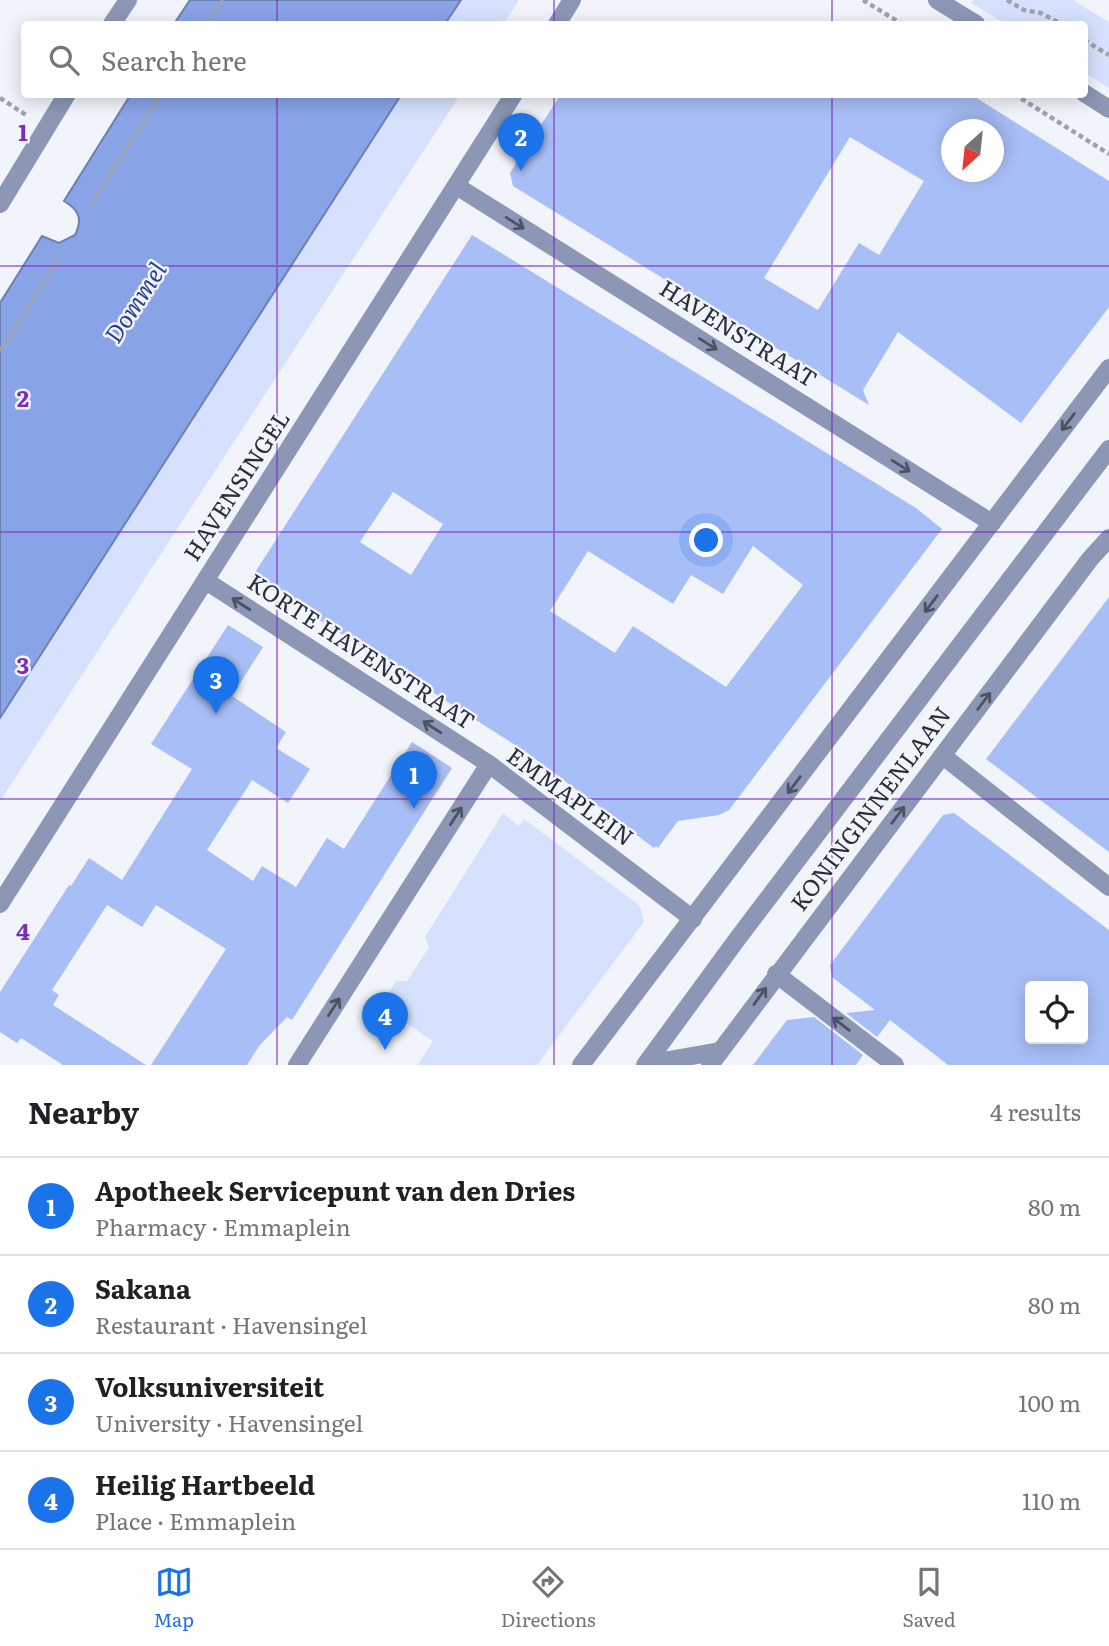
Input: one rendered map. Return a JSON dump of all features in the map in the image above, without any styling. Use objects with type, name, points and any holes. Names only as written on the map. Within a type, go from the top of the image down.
[{"type":"street","points":[[114,21],[128,0]]},
{"type":"street","points":[[559,21],[572,0]]},
{"type":"street","points":[[937,0],[971,21]]},
{"type":"street","points":[[1088,95],[1109,108]]},
{"type":"street","points":[[0,204],[65,98]]},
{"type":"street","name":"HAVENSINGEL","points":[[0,904],[458,187],[512,98]]},
{"type":"street","name":"HAVENSTRAAT","points":[[458,187],[992,523]]},
{"type":"street","points":[[581,1065],[1109,368]]},
{"type":"street","name":"KONINGINNENLAAN","points":[[645,1064],[1109,449]]},
{"type":"street","name":"KONINGINNENLAAN","points":[[645,1064],[715,1058],[1090,559],[1109,538]]},
{"type":"street","name":"KORTE HAVENSTRAAT","points":[[206,581],[489,764]]},
{"type":"street","points":[[943,756],[1109,887]]},
{"type":"street","name":"EMMAPLEIN","points":[[297,1065],[489,764],[693,919]]},
{"type":"street","points":[[776,974],[883,1062]]},
{"type":"path","points":[[209,21],[223,0]]},
{"type":"path","points":[[863,0],[897,21]]},
{"type":"path","points":[[1007,0],[1024,10],[1041,13],[1055,21]]},
{"type":"path","points":[[1088,42],[1109,55]]},
{"type":"path","points":[[92,204],[159,98]]},
{"type":"path","points":[[1020,98],[1109,154]]},
{"type":"path","points":[[0,351],[58,260]]},
{"type":"shaded area","points":[[461,0],[519,0],[506,21],[447,21]]},
{"type":"shaded area","points":[[974,0],[1073,0],[1109,22],[1109,88],[1088,75],[1088,21],[1001,21],[971,3]]},
{"type":"shaded area","points":[[399,98],[458,98],[0,801],[0,718]]},
{"type":"shaded area","points":[[503,813],[519,826],[524,819],[640,906],[644,922],[537,1065],[418,1065],[433,1041],[380,1006],[396,981],[407,981],[429,947],[425,937]]},
{"type":"water","points":[[190,0],[461,0],[447,21],[176,21]]},
{"type":"water","name":"Dommel","points":[[128,98],[399,98],[0,718],[0,303],[42,236],[59,243],[75,235],[79,224],[78,215],[64,201]]},
{"type":"building","points":[[558,98],[976,98],[1109,181],[1109,307],[1021,423],[898,332],[863,390],[869,405],[513,186],[510,173]],"holes":[[[850,137],[924,181],[879,255],[859,243],[818,310],[764,278]]]},
{"type":"building","points":[[472,235],[916,508],[942,529],[729,810],[719,815],[678,821],[658,848],[654,848],[526,752],[252,577]],"holes":[[[393,492],[443,524],[411,575],[360,542]],[[753,546],[803,585],[726,687],[633,626],[615,653],[550,611],[588,551],[673,604],[691,575],[723,594]]]},
{"type":"building","points":[[1109,597],[1109,852],[986,759]]},
{"type":"building","points":[[228,625],[263,647],[232,696],[286,732],[276,748],[310,769],[288,803],[252,780],[207,850],[253,881],[262,866],[296,887],[327,838],[344,849],[412,742],[452,768],[292,1020],[287,1017],[259,1046],[247,1065],[151,1065],[226,949],[156,905],[142,927],[107,905],[52,990],[59,995],[53,1005],[146,1065],[63,1065],[21,1038],[17,1043],[0,1032],[0,992],[89,858],[122,880],[192,769],[151,744]]},
{"type":"building","points":[[954,813],[1109,930],[1109,1065],[948,1065],[890,1020],[877,1037],[846,1013],[875,1010],[832,977],[830,965],[943,815]]},
{"type":"building","points":[[814,1017],[863,1055],[856,1065],[753,1065],[787,1020]]},
{"type":"place","name":"Sakana","points":[[521,171]]},
{"type":"place","name":"Volksuniversiteit","points":[[216,714]]},
{"type":"place","name":"Apotheek Servicepunt van den Dries","points":[[414,809]]},
{"type":"place","name":"Heilig Hartbeeld","points":[[385,1050]]}]
